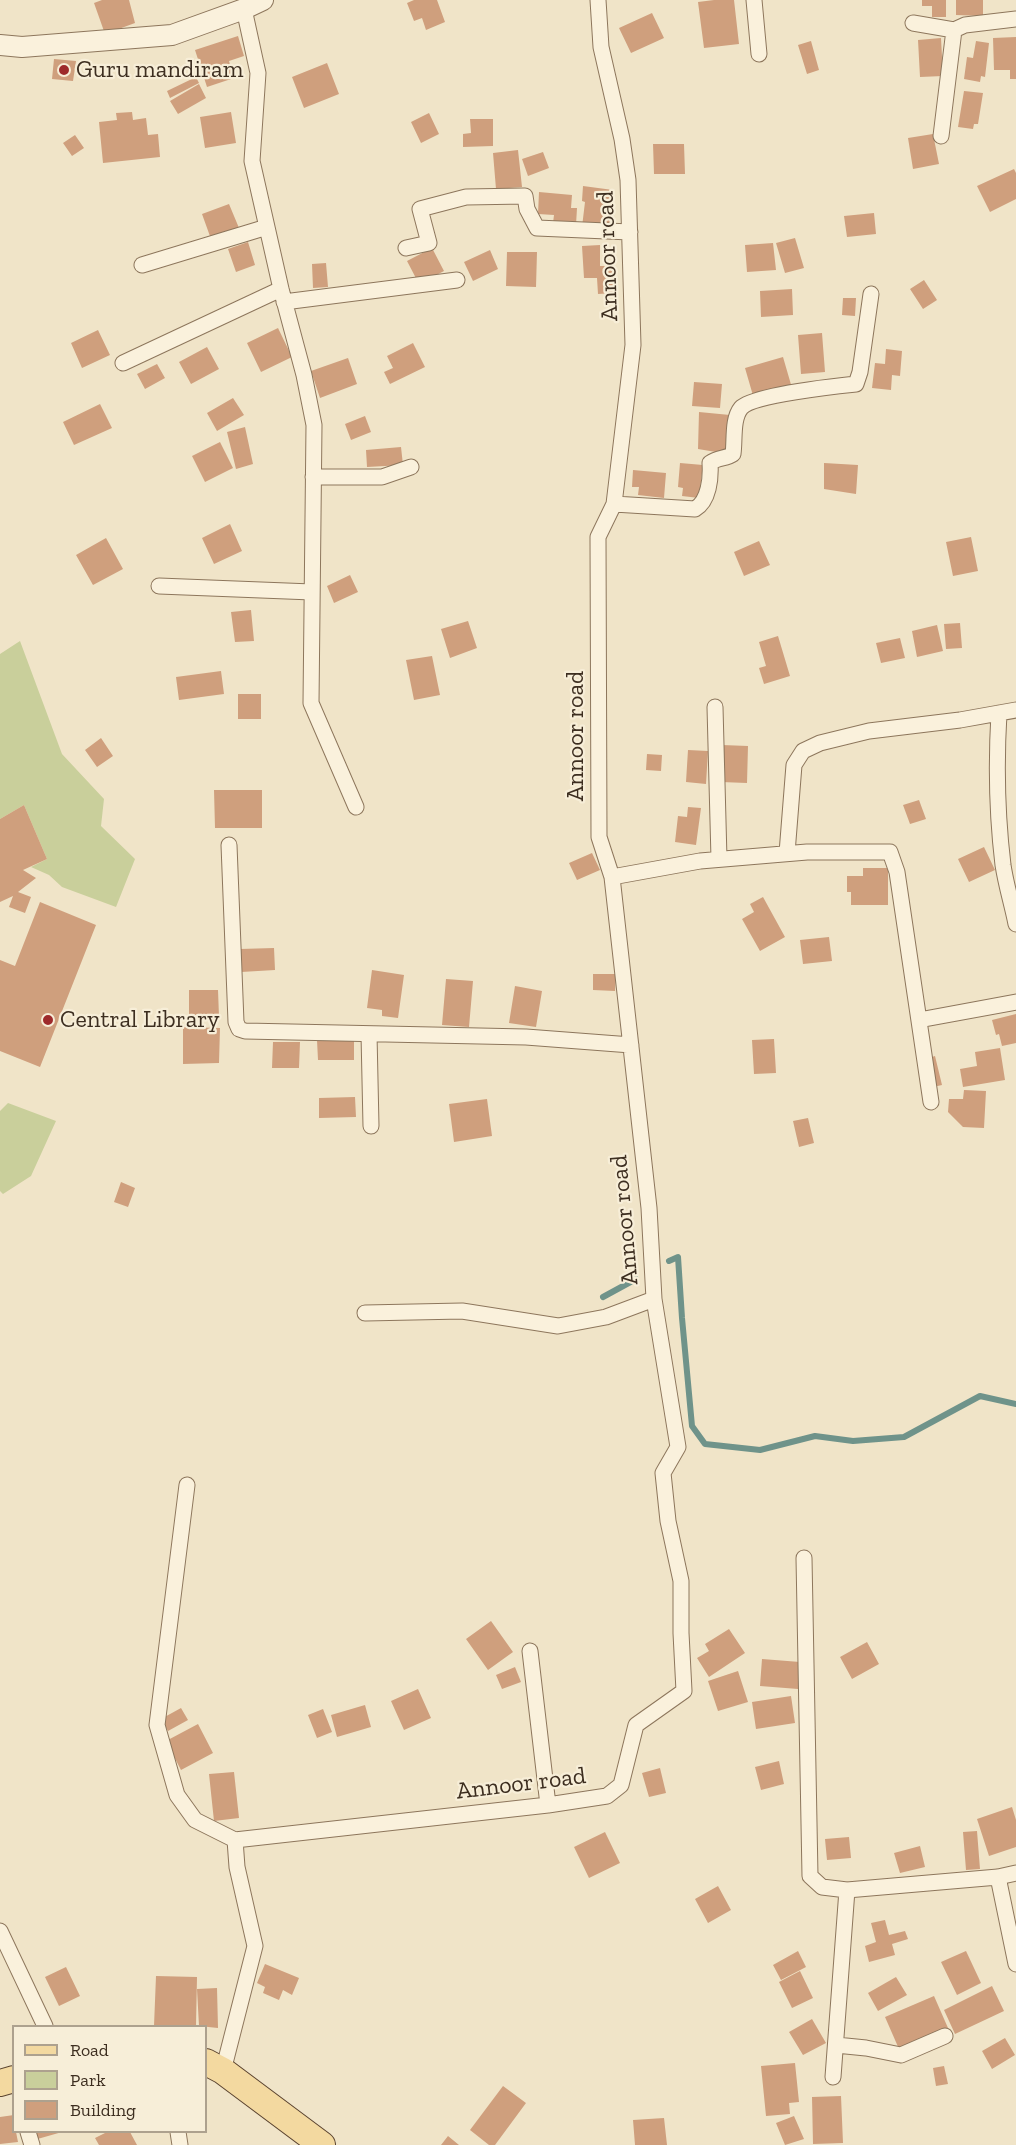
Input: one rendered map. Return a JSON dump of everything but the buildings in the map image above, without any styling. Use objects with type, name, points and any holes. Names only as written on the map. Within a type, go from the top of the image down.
[{"type":"main road","points":[[214,2067],[322,2145]]},
{"type":"street","points":[[0,45],[22,47],[172,35],[263,0]]},
{"type":"street","name":"Annoor road","points":[[235,1840],[606,1796],[621,1785],[636,1725],[684,1691],[681,1581],[668,1521],[663,1473],[678,1447],[654,1299],[650,1208],[612,877],[599,837],[598,537],[614,504],[633,345],[628,180],[622,139],[601,47],[598,0]]},
{"type":"street","points":[[754,0],[759,54]]},
{"type":"street","points":[[244,9],[258,73],[252,162],[314,425],[311,703],[356,807]]},
{"type":"street","points":[[913,22],[954,30],[965,25],[1016,19]]},
{"type":"street","points":[[941,136],[954,30]]},
{"type":"street","points":[[406,248],[429,243],[420,209],[466,198],[525,196],[527,209],[537,228],[630,232]]},
{"type":"street","points":[[142,265],[267,227]]},
{"type":"street","points":[[123,363],[283,295],[457,280]]},
{"type":"street","points":[[614,504],[695,509],[702,505],[705,499],[711,473],[710,463],[716,458],[728,457],[733,453],[736,419],[742,407],[753,401],[826,387],[856,384],[860,372],[872,294]]},
{"type":"street","points":[[313,477],[381,477],[411,467]]},
{"type":"street","points":[[159,586],[312,592]]},
{"type":"street","points":[[715,707],[719,859]]},
{"type":"street","points":[[787,853],[794,765],[803,751],[820,743],[869,731],[960,720],[1016,710]]},
{"type":"street","points":[[999,712],[997,751],[1000,837],[1003,867],[1016,924]]},
{"type":"street","points":[[229,845],[236,1022],[239,1029],[245,1031],[526,1037],[631,1045]]},
{"type":"street","points":[[612,877],[719,859],[787,853],[890,852],[897,872],[931,1102]]},
{"type":"street","points":[[919,1020],[1016,1002]]},
{"type":"street","points":[[369,1034],[371,1126]]},
{"type":"street","points":[[365,1313],[462,1311],[558,1326],[606,1317],[654,1299]]},
{"type":"street","points":[[187,1485],[157,1725],[177,1795],[195,1820],[235,1840],[237,1867],[255,1946],[214,2067]]},
{"type":"street","points":[[804,1558],[810,1876],[822,1887],[847,1890],[998,1877],[1016,1873]]},
{"type":"street","points":[[530,1651],[548,1804]]},
{"type":"street","points":[[998,1877],[1016,1964]]},
{"type":"street","points":[[833,2077],[847,1890]]},
{"type":"street","points":[[0,1931],[45,2025]]},
{"type":"street","points":[[836,2045],[901,2055],[945,2036]]},
{"type":"green space","points":[[20,641],[62,754],[104,799],[101,826],[135,859],[116,907],[62,887],[49,875],[31,867],[47,859],[24,805],[0,819],[0,654]]},
{"type":"green space","points":[[8,1103],[56,1121],[31,1176],[3,1194],[0,1191],[0,1111]]},
{"type":"waterway","points":[[669,1261],[678,1257],[692,1426],[705,1444],[760,1450],[815,1436],[853,1441],[904,1437],[980,1396],[1016,1404]]},
{"type":"waterway","points":[[603,1297],[636,1279]]},
{"type":"place","name":"Guru mandiram","points":[[64,70]]},
{"type":"place","name":"Central Library","points":[[48,1020]]}]
